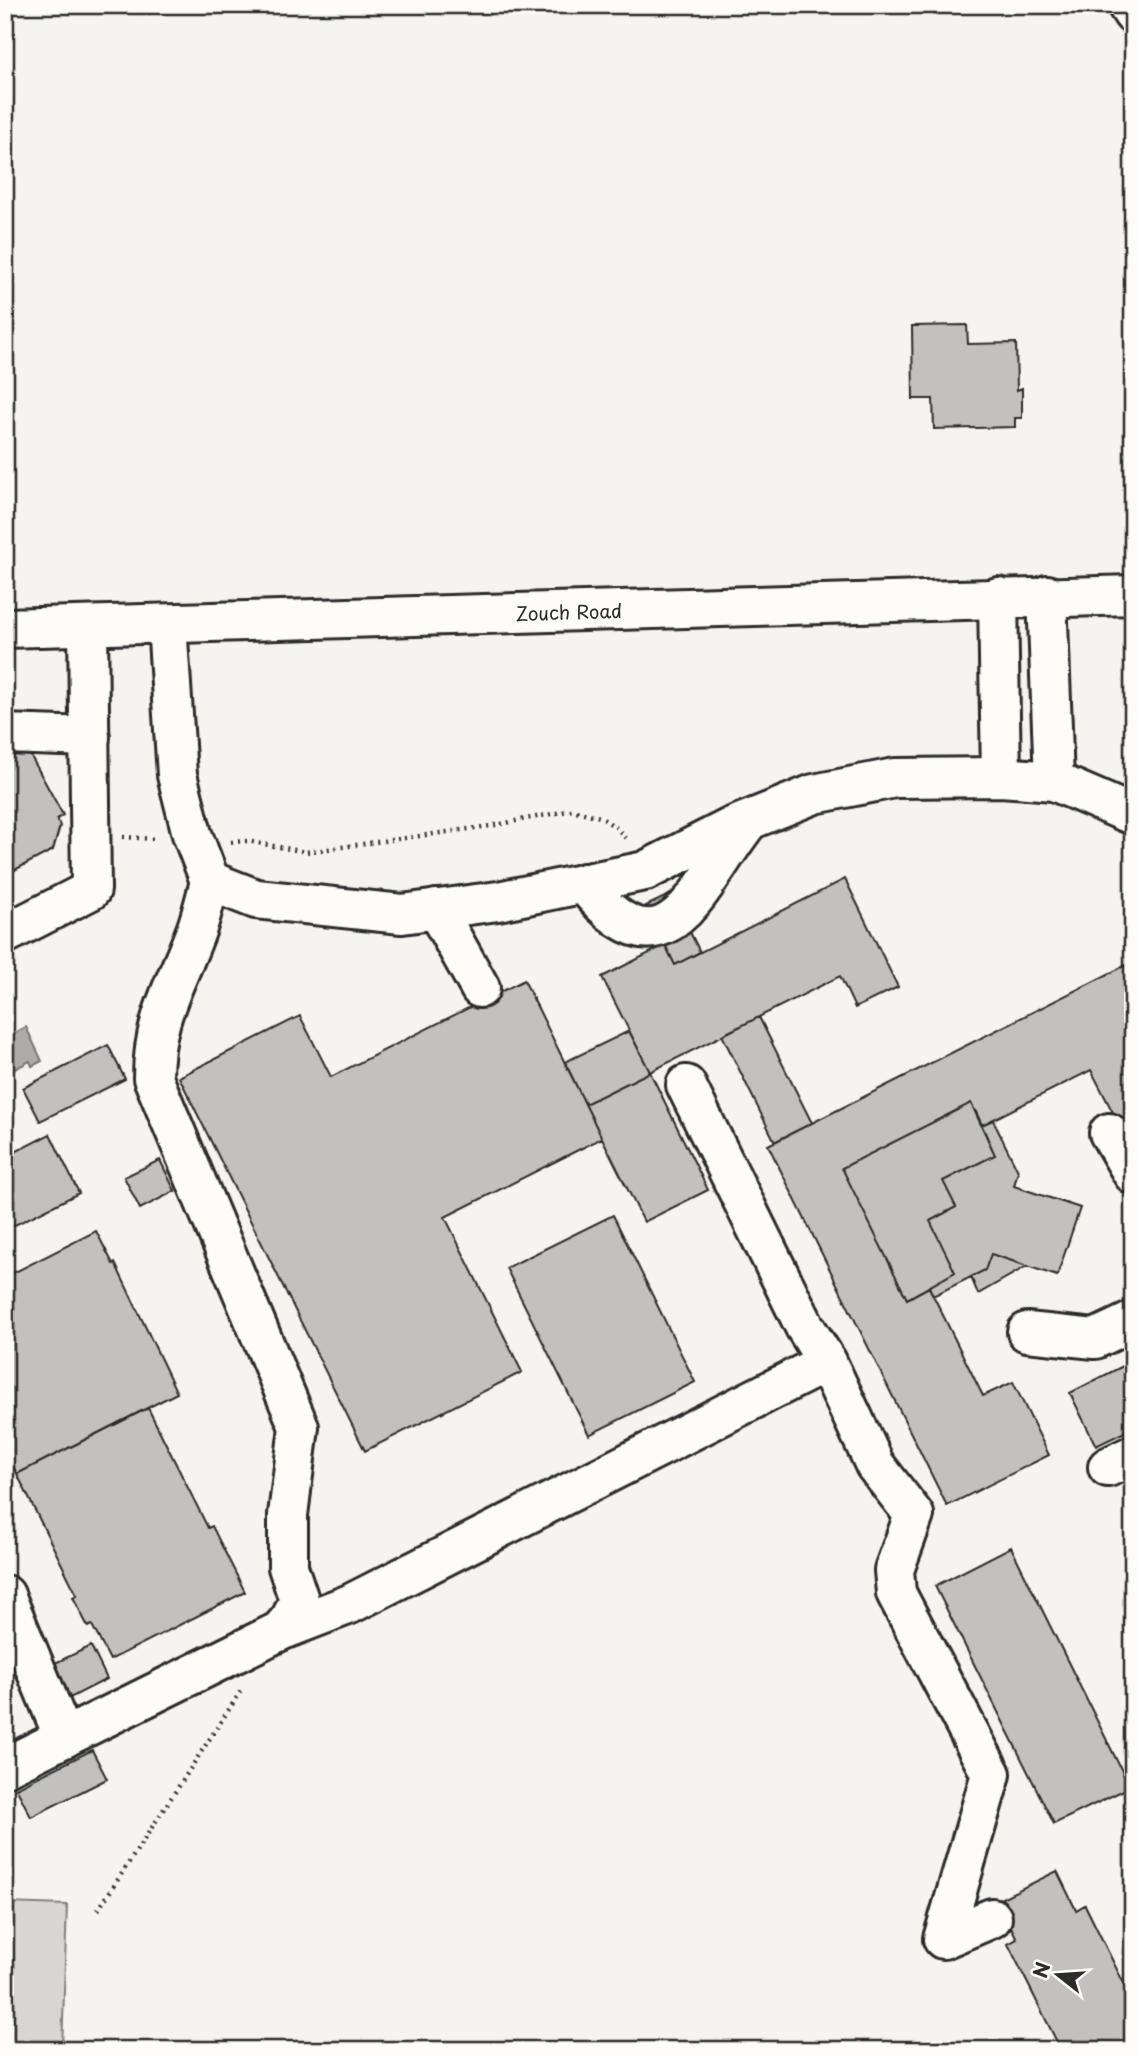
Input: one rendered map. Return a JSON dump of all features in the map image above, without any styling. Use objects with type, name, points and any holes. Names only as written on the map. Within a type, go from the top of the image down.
[{"type":"street","points":[[1127,5],[1133,14]]},
{"type":"street","points":[[1047,595],[1054,781]]},
{"type":"street","name":"Zouch Road","points":[[5,628],[1047,595],[1133,595]]},
{"type":"street","points":[[998,597],[1001,777]]},
{"type":"street","points":[[167,624],[177,775],[195,843],[210,881],[197,929],[170,987],[158,1027],[152,1078],[299,1427],[288,1515],[288,1567],[299,1600],[291,1618],[280,1631]]},
{"type":"street","points":[[5,934],[92,890],[88,626]]},
{"type":"street","points":[[5,734],[90,737]]},
{"type":"street","points":[[210,881],[256,899],[402,914],[498,901],[645,871],[749,820],[814,794],[895,778],[1001,777],[1054,781],[1133,815]]},
{"type":"street","points":[[583,883],[604,910],[621,922],[644,927],[656,926],[690,906],[749,820]]},
{"type":"street","points":[[436,909],[480,988]]},
{"type":"street","points":[[686,1085],[805,1327],[827,1362],[875,1465],[914,1515],[894,1570],[896,1593],[990,1774],[943,1939],[992,1918]]},
{"type":"street","points":[[1109,1133],[1133,1174]]},
{"type":"street","points":[[1027,1332],[1095,1339],[1133,1321]]},
{"type":"street","points":[[5,1767],[280,1631],[350,1604],[827,1362]]},
{"type":"street","points":[[5,1595],[64,1738]]},
{"type":"path","points":[[91,838],[138,836],[170,843],[247,841],[306,852],[490,826],[572,810],[600,817],[617,828],[635,850],[645,871]]},
{"type":"path","points":[[98,1910],[242,1689]]},
{"type":"shaded area","points":[[26,1027],[42,1061],[32,1066],[30,1061],[5,1074],[5,1038]]},
{"type":"shaded area","points":[[5,1903],[67,1905],[62,2050],[5,2050]]},
{"type":"building","points":[[967,325],[968,344],[1016,343],[1017,390],[1022,388],[1022,418],[1015,418],[1015,427],[934,429],[933,399],[913,399],[912,326]]},
{"type":"building","points":[[5,748],[27,749],[63,815],[57,819],[60,826],[53,850],[5,875]]},
{"type":"building","points":[[845,879],[898,987],[855,1008],[840,976],[650,1072],[602,977],[665,945],[675,965]]},
{"type":"building","points":[[671,894],[700,952],[675,965],[646,906]]},
{"type":"building","points":[[1126,965],[1133,978],[1133,1151],[1091,1070],[982,1125],[971,1103],[842,1168],[907,1299],[929,1287],[983,1396],[1013,1382],[1049,1455],[947,1506],[768,1145]]},
{"type":"building","points":[[524,980],[602,1138],[445,1217],[522,1372],[365,1451],[179,1077],[300,1016],[331,1077]]},
{"type":"building","points":[[759,1017],[812,1123],[775,1142],[722,1035]]},
{"type":"building","points":[[629,1031],[650,1072],[585,1104],[565,1062]]},
{"type":"building","points":[[108,1045],[125,1079],[40,1121],[23,1088]]},
{"type":"building","points":[[650,1072],[708,1190],[644,1222],[585,1104]]},
{"type":"building","points":[[971,1103],[995,1155],[943,1181],[956,1207],[930,1221],[955,1272],[907,1299],[842,1168]]},
{"type":"building","points":[[975,1110],[982,1125],[993,1120],[1018,1171],[1014,1186],[1080,1208],[1057,1276],[991,1254],[985,1270],[933,1296],[929,1287],[914,1295],[955,1272],[930,1221],[956,1207],[943,1181],[995,1155]]},
{"type":"building","points":[[50,1134],[79,1193],[5,1230],[5,1157]]},
{"type":"building","points":[[160,1160],[175,1191],[140,1209],[124,1177]]},
{"type":"building","points":[[613,1215],[695,1382],[589,1435],[506,1268]]},
{"type":"building","points":[[96,1231],[113,1264],[115,1263],[177,1393],[17,1474],[5,1450],[5,1277]]},
{"type":"building","points":[[991,1254],[1027,1266],[978,1294],[971,1277],[985,1270]]},
{"type":"building","points":[[1133,1361],[1133,1428],[1096,1446],[1070,1393]]},
{"type":"building","points":[[148,1408],[208,1528],[212,1526],[245,1592],[110,1660],[92,1625],[88,1627],[73,1597],[77,1595],[17,1474]]},
{"type":"building","points":[[1011,1547],[1130,1787],[1054,1824],[935,1586]]},
{"type":"building","points":[[91,1646],[107,1679],[70,1698],[53,1664]]},
{"type":"building","points":[[92,1750],[107,1779],[31,1817],[16,1788]]},
{"type":"building","points":[[1057,1871],[1076,1910],[1085,1905],[1133,2002],[1133,2039],[1129,2041],[1133,2050],[1061,2050],[1008,1944],[1017,1939],[998,1900]]}]
